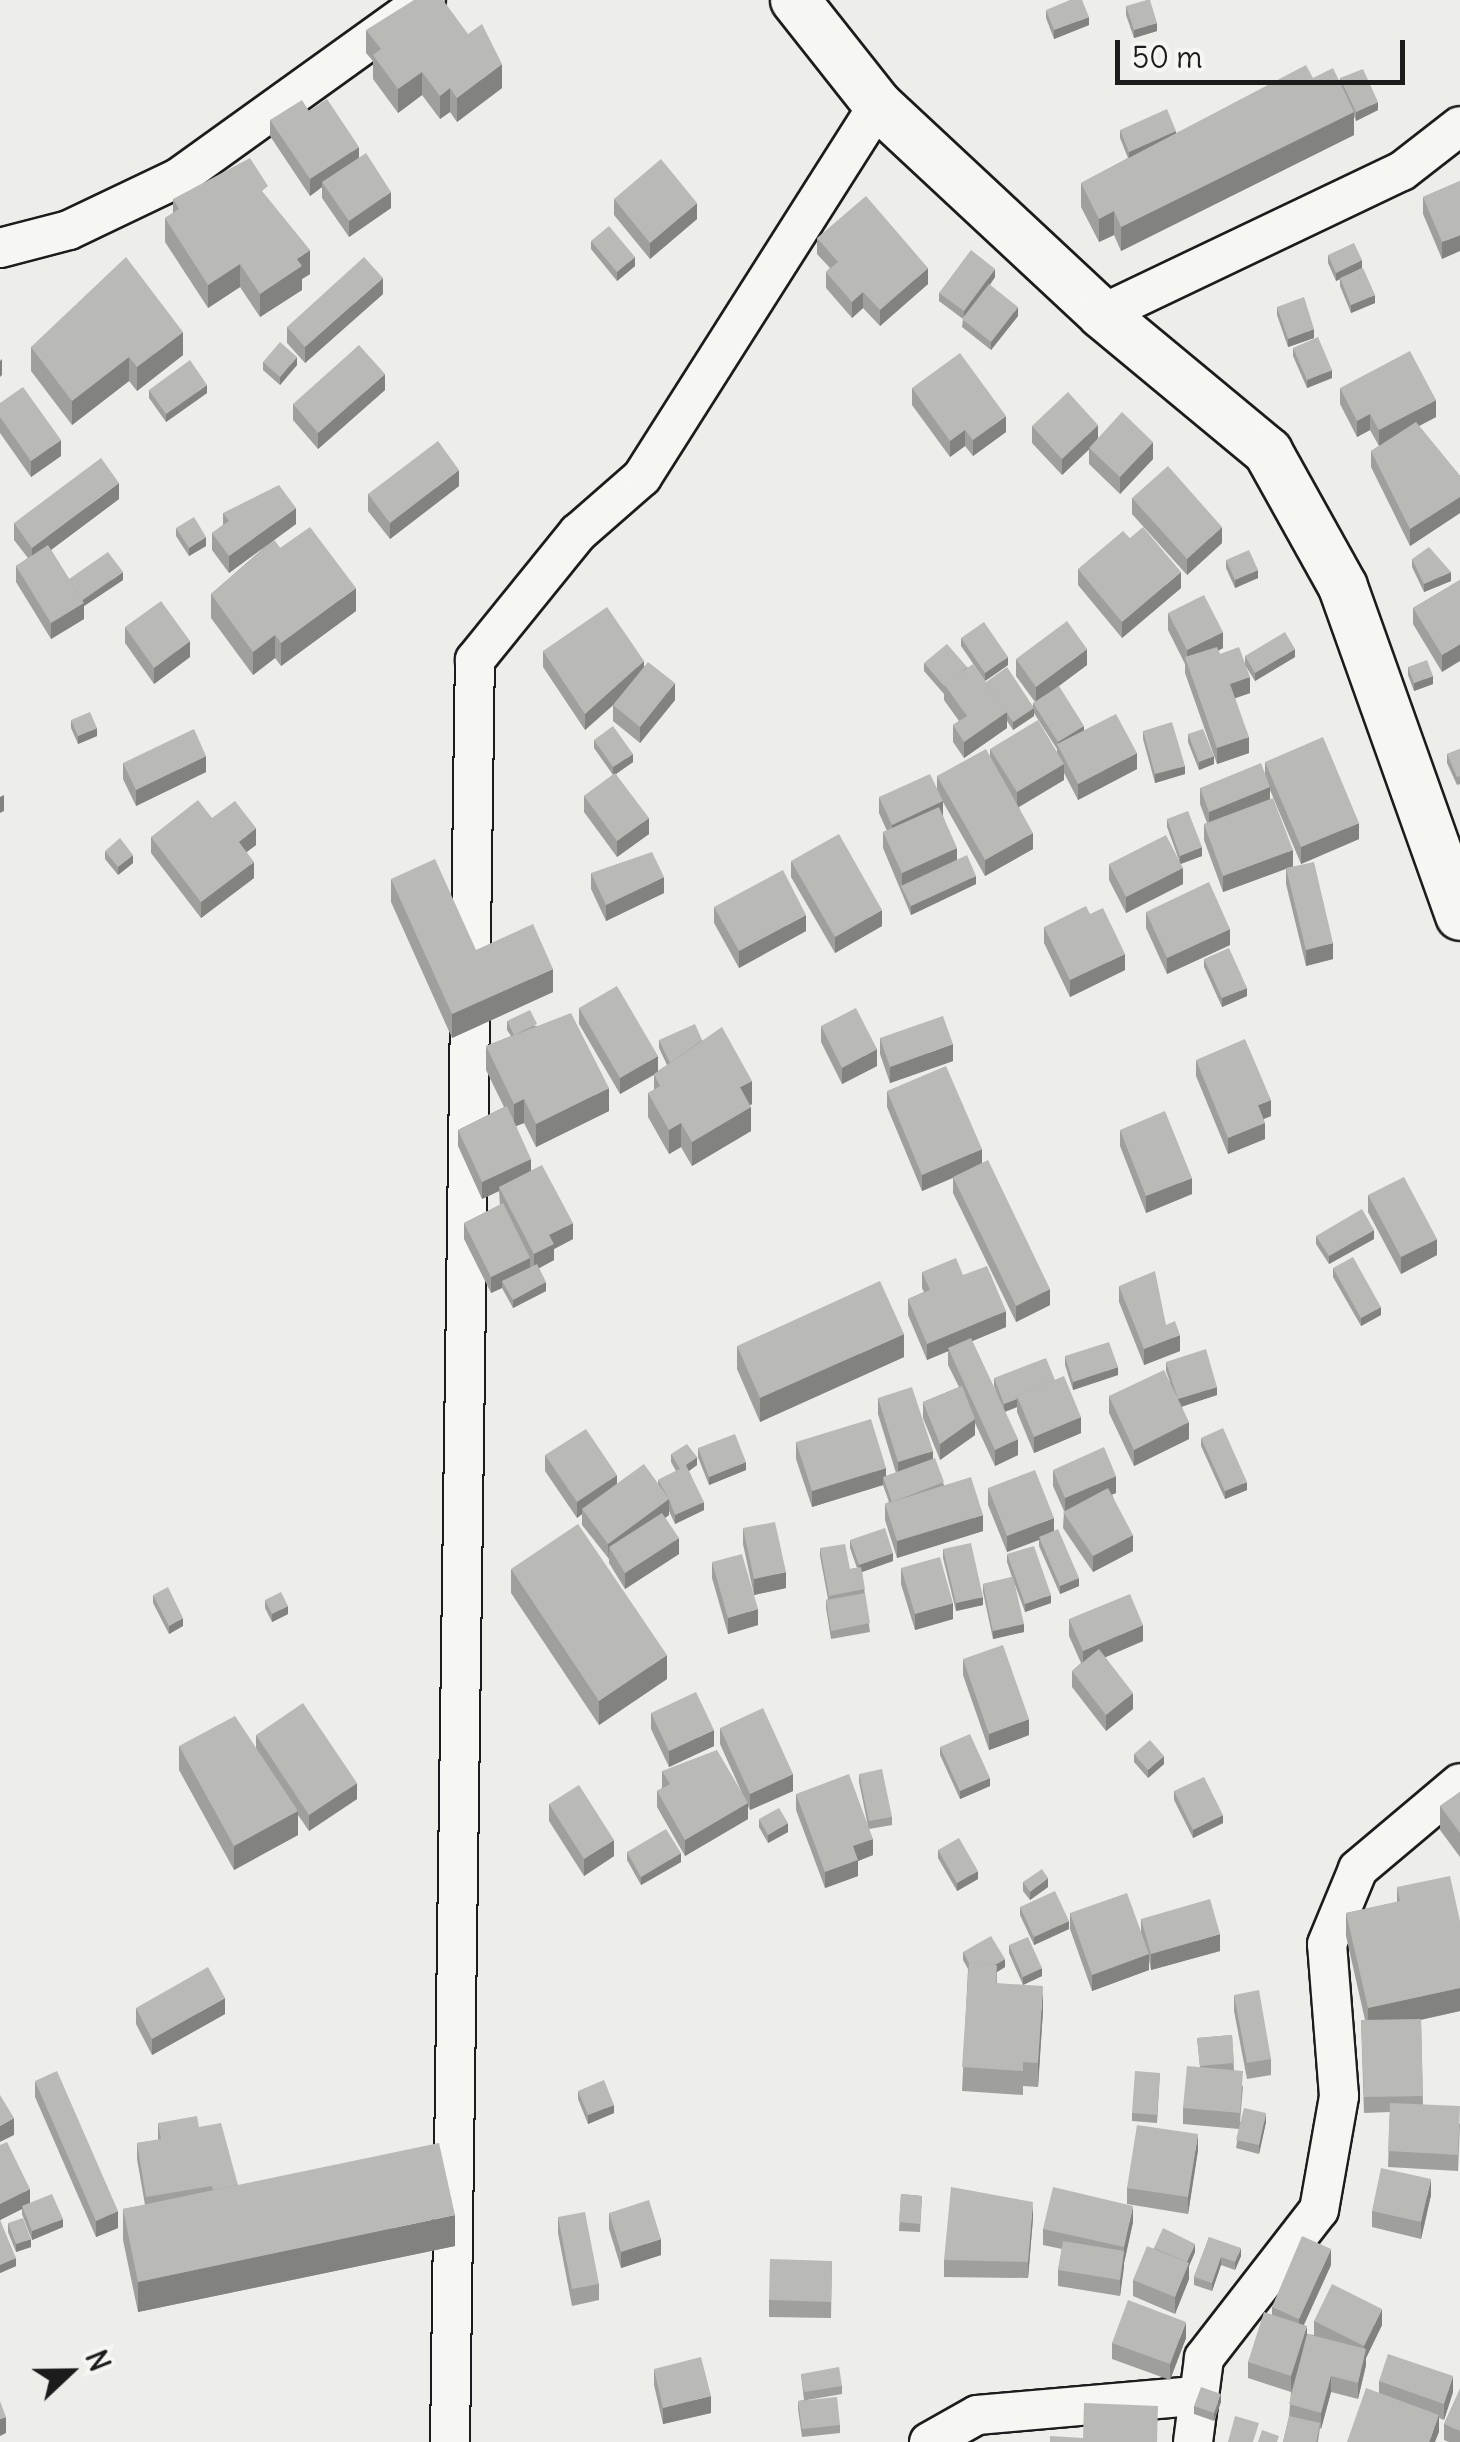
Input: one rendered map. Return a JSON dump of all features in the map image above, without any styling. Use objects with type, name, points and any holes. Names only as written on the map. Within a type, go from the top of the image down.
[{"type":"street","points":[[0,248],[69,230],[178,178],[426,0]]},
{"type":"street","points":[[795,0],[878,105],[1102,314],[1268,452],[1300,498],[1343,587],[1460,916]]},
{"type":"street","points":[[450,2442],[474,660],[677,430],[878,105]]},
{"type":"street","points":[[1102,314],[1402,171],[1460,126]]},
{"type":"street","points":[[1193,2442],[1195,2396],[1204,2358],[1319,2210],[1339,2096],[1327,1944],[1358,1869],[1460,1783]]},
{"type":"street","points":[[929,2442],[977,2415],[1195,2396]]},
{"type":"building","points":[[414,0],[443,0],[468,34],[482,24],[502,64],[457,98],[450,88],[440,96],[422,72],[398,89],[373,55],[381,49],[366,30]]},
{"type":"building","points":[[1070,0],[1082,0],[1089,17],[1054,30],[1046,10]]},
{"type":"building","points":[[1150,0],[1157,23],[1134,30],[1126,6]]},
{"type":"building","points":[[1306,65],[1313,78],[1333,68],[1354,112],[1121,227],[1114,211],[1099,219],[1081,183]]},
{"type":"building","points":[[1363,69],[1378,102],[1356,112],[1340,78]]},
{"type":"building","points":[[327,99],[359,147],[310,179],[270,120],[302,100],[309,111]]},
{"type":"building","points":[[1167,109],[1176,131],[1129,152],[1120,130]]},
{"type":"building","points":[[366,153],[391,192],[349,221],[322,182]]},
{"type":"building","points":[[250,158],[268,186],[262,191],[310,250],[297,259],[302,266],[260,294],[240,264],[208,285],[165,218],[179,209],[173,199]]},
{"type":"building","points":[[661,159],[697,203],[650,243],[614,199]]},
{"type":"building","points":[[1460,181],[1460,235],[1442,242],[1423,197]]},
{"type":"building","points":[[866,196],[928,268],[880,310],[863,292],[852,302],[826,272],[838,262],[817,238]]},
{"type":"building","points":[[609,226],[635,257],[617,272],[591,241]]},
{"type":"building","points":[[1354,243],[1362,260],[1336,273],[1328,255]]},
{"type":"building","points":[[971,250],[995,269],[964,311],[939,293]]},
{"type":"building","points":[[126,257],[183,332],[137,367],[129,357],[72,401],[31,347]]},
{"type":"building","points":[[364,257],[383,278],[305,347],[287,327]]},
{"type":"building","points":[[1363,268],[1375,295],[1351,305],[1340,278]]},
{"type":"building","points":[[989,284],[1018,307],[991,342],[962,319]]},
{"type":"building","points":[[1304,297],[1314,329],[1288,339],[1277,307]]},
{"type":"building","points":[[1318,337],[1332,370],[1307,380],[1293,348]]},
{"type":"building","points":[[280,342],[297,357],[280,377],[263,362]]},
{"type":"building","points":[[359,345],[385,374],[318,433],[293,404]]},
{"type":"building","points":[[1410,351],[1436,400],[1379,430],[1370,414],[1357,421],[1340,388]]},
{"type":"building","points":[[960,353],[1006,416],[973,440],[965,430],[950,441],[912,388]]},
{"type":"building","points":[[190,360],[207,385],[166,414],[149,390]]},
{"type":"building","points":[[23,387],[61,440],[31,461],[0,417],[0,403]]},
{"type":"building","points":[[1068,392],[1098,425],[1062,459],[1032,426]]},
{"type":"building","points":[[1122,412],[1153,442],[1120,477],[1089,448]]},
{"type":"building","points":[[1416,422],[1460,476],[1460,497],[1410,529],[1371,451]]},
{"type":"building","points":[[438,441],[459,470],[390,523],[368,494]]},
{"type":"building","points":[[101,458],[119,483],[32,548],[14,523]]},
{"type":"building","points":[[1168,466],[1222,527],[1187,559],[1132,498]]},
{"type":"building","points":[[279,485],[296,508],[229,556],[212,533],[229,521],[223,513]]},
{"type":"building","points":[[194,517],[206,537],[189,548],[176,528]]},
{"type":"building","points":[[310,527],[356,588],[281,643],[275,635],[253,652],[211,594],[274,540],[280,548]]},
{"type":"building","points":[[1143,527],[1181,572],[1122,622],[1078,569],[1123,531],[1130,538]]},
{"type":"building","points":[[48,545],[84,603],[51,623],[16,566]]},
{"type":"building","points":[[1429,547],[1451,572],[1424,584],[1412,559]]},
{"type":"building","points":[[1249,550],[1258,570],[1235,580],[1226,560]]},
{"type":"building","points":[[108,552],[123,572],[82,600],[69,579]]},
{"type":"building","points":[[1460,580],[1460,644],[1442,655],[1413,608]]},
{"type":"building","points":[[1204,595],[1223,632],[1187,650],[1168,613]]},
{"type":"building","points":[[161,601],[190,641],[154,668],[125,627]]},
{"type":"building","points":[[607,607],[644,661],[585,714],[543,651]]},
{"type":"building","points":[[1067,621],[1087,649],[1036,687],[1016,659]]},
{"type":"building","points":[[984,622],[1008,657],[985,673],[961,638]]},
{"type":"building","points":[[1285,632],[1295,649],[1255,673],[1245,656]]},
{"type":"building","points":[[947,644],[967,667],[944,686],[924,663]]},
{"type":"building","points":[[1217,647],[1220,654],[1239,647],[1250,677],[1230,684],[1249,737],[1217,748],[1185,657]]},
{"type":"building","points":[[1427,660],[1433,676],[1414,683],[1408,667]]},
{"type":"building","points":[[648,662],[675,683],[640,727],[613,705]]},
{"type":"building","points":[[973,664],[1007,712],[964,742],[953,725],[967,716],[944,684]]},
{"type":"building","points":[[1007,667],[1034,708],[1013,722],[986,682]]},
{"type":"building","points":[[1059,686],[1084,726],[1058,742],[1033,703]]},
{"type":"building","points":[[90,712],[97,728],[78,736],[71,720]]},
{"type":"building","points":[[1116,714],[1137,753],[1078,784],[1057,744]]},
{"type":"building","points":[[1038,720],[1064,764],[1017,792],[990,749]]},
{"type":"building","points":[[1172,722],[1185,766],[1155,774],[1143,731]]},
{"type":"building","points":[[613,726],[633,754],[613,767],[594,740]]},
{"type":"building","points":[[194,729],[206,756],[136,790],[123,763]]},
{"type":"building","points":[[1203,729],[1214,756],[1199,762],[1188,734]]},
{"type":"building","points":[[1323,737],[1359,823],[1301,847],[1265,762]]},
{"type":"building","points":[[986,749],[1033,833],[985,860],[937,776]]},
{"type":"building","points":[[1460,749],[1460,776],[1457,777],[1447,754]]},
{"type":"building","points":[[1261,763],[1270,787],[1209,812],[1200,788]]},
{"type":"building","points":[[615,773],[649,818],[617,841],[584,796]]},
{"type":"building","points":[[930,774],[943,801],[892,825],[879,797]]},
{"type":"building","points":[[1273,798],[1293,850],[1223,876],[1204,824]]},
{"type":"building","points":[[198,800],[212,818],[235,801],[256,828],[239,842],[254,862],[201,902],[151,837]]},
{"type":"building","points":[[939,807],[957,848],[902,873],[883,832]]},
{"type":"building","points":[[1188,811],[1202,847],[1180,856],[1167,819]]},
{"type":"building","points":[[839,834],[882,910],[835,937],[791,861]]},
{"type":"building","points":[[1166,835],[1183,868],[1126,897],[1109,864]]},
{"type":"building","points":[[120,838],[133,855],[118,867],[105,851]]},
{"type":"building","points":[[652,852],[664,877],[606,905],[591,873]]},
{"type":"building","points":[[967,855],[976,876],[911,906],[901,886]]},
{"type":"building","points":[[435,859],[476,950],[533,924],[553,969],[452,1014],[391,879]]},
{"type":"building","points":[[1314,862],[1333,943],[1306,950],[1286,868]]},
{"type":"building","points":[[783,870],[806,915],[739,951],[714,907]]},
{"type":"building","points":[[1209,882],[1230,929],[1167,958],[1146,912]]},
{"type":"building","points":[[1086,906],[1090,914],[1103,908],[1125,954],[1070,980],[1044,927]]},
{"type":"building","points":[[1229,948],[1247,988],[1222,998],[1204,959]]},
{"type":"building","points":[[617,986],[658,1056],[620,1078],[579,1008]]},
{"type":"building","points":[[856,1008],[877,1049],[842,1068],[821,1026]]},
{"type":"building","points":[[530,1010],[537,1024],[514,1035],[507,1021]]},
{"type":"building","points":[[571,1013],[609,1088],[536,1124],[524,1099],[514,1104],[486,1046]]},
{"type":"building","points":[[943,1016],[953,1044],[890,1067],[880,1038]]},
{"type":"building","points":[[695,1024],[702,1040],[670,1063],[659,1040]]},
{"type":"building","points":[[722,1027],[752,1081],[740,1087],[751,1107],[692,1142],[681,1123],[669,1130],[648,1093],[660,1086],[654,1074]]},
{"type":"building","points":[[1245,1039],[1271,1100],[1258,1105],[1265,1123],[1228,1138],[1196,1060]]},
{"type":"building","points":[[946,1066],[982,1149],[922,1175],[887,1091]]},
{"type":"building","points":[[507,1106],[531,1159],[482,1182],[458,1130]]},
{"type":"building","points":[[1165,1111],[1192,1178],[1146,1196],[1120,1130]]},
{"type":"building","points":[[988,1160],[1050,1289],[1016,1306],[953,1177]]},
{"type":"building","points":[[542,1165],[573,1223],[549,1235],[554,1244],[534,1254],[499,1187]]},
{"type":"building","points":[[1404,1177],[1437,1239],[1401,1257],[1368,1195]]},
{"type":"building","points":[[503,1203],[530,1258],[491,1277],[464,1223]]},
{"type":"building","points":[[1362,1209],[1374,1230],[1329,1256],[1316,1236]]},
{"type":"building","points":[[1353,1257],[1381,1307],[1361,1318],[1333,1268]]},
{"type":"building","points":[[956,1258],[963,1275],[987,1266],[1006,1311],[927,1344],[908,1299],[930,1290],[922,1272]]},
{"type":"building","points":[[537,1264],[546,1282],[513,1300],[502,1281]]},
{"type":"building","points":[[1155,1271],[1166,1325],[1175,1321],[1180,1335],[1144,1349],[1119,1286]]},
{"type":"building","points":[[880,1281],[904,1334],[760,1398],[737,1346]]},
{"type":"building","points":[[971,1338],[1018,1439],[995,1450],[948,1348]]},
{"type":"building","points":[[1109,1342],[1118,1367],[1073,1382],[1065,1356]]},
{"type":"building","points":[[1206,1349],[1217,1387],[1178,1399],[1166,1362]]},
{"type":"building","points":[[1046,1358],[1055,1380],[1004,1404],[994,1378]]},
{"type":"building","points":[[1164,1370],[1189,1422],[1134,1450],[1109,1396]]},
{"type":"building","points":[[1064,1376],[1081,1417],[1034,1437],[1017,1396]]},
{"type":"building","points":[[962,1386],[975,1419],[940,1444],[923,1402]]},
{"type":"building","points":[[912,1387],[933,1451],[898,1462],[878,1398]]},
{"type":"building","points":[[871,1419],[886,1468],[812,1491],[796,1442]]},
{"type":"building","points":[[1223,1428],[1247,1482],[1225,1491],[1201,1438]]},
{"type":"building","points":[[586,1429],[617,1475],[577,1502],[545,1455]]},
{"type":"building","points":[[735,1434],[746,1462],[709,1477],[698,1448]]},
{"type":"building","points":[[687,1444],[697,1457],[686,1465],[704,1502],[675,1515],[658,1480],[680,1469],[671,1454]]},
{"type":"building","points":[[1104,1447],[1116,1476],[1065,1498],[1053,1470]]},
{"type":"building","points":[[935,1458],[944,1482],[892,1502],[883,1477]]},
{"type":"building","points":[[644,1464],[669,1499],[608,1544],[582,1509]]},
{"type":"building","points":[[1035,1470],[1054,1518],[1007,1536],[988,1488]]},
{"type":"building","points":[[971,1477],[983,1515],[897,1541],[885,1504]]},
{"type":"building","points":[[1108,1488],[1133,1535],[1093,1556],[1063,1512]]},
{"type":"building","points":[[662,1513],[679,1538],[625,1573],[609,1547]]},
{"type":"building","points":[[775,1522],[786,1572],[754,1579],[743,1528]]},
{"type":"building","points":[[578,1524],[667,1655],[599,1701],[511,1569]]},
{"type":"building","points":[[885,1528],[893,1553],[859,1565],[850,1540]]},
{"type":"building","points":[[1058,1529],[1079,1578],[1060,1586],[1039,1537]]},
{"type":"building","points":[[971,1543],[983,1597],[956,1603],[943,1549]]},
{"type":"building","points":[[845,1544],[850,1569],[861,1567],[865,1589],[829,1596],[820,1548]]},
{"type":"building","points":[[1034,1546],[1051,1595],[1025,1604],[1007,1554]]},
{"type":"building","points":[[742,1554],[758,1609],[728,1618],[712,1562]]},
{"type":"building","points":[[940,1557],[953,1603],[915,1614],[901,1568]]},
{"type":"building","points":[[1013,1577],[1024,1624],[993,1631],[983,1584]]},
{"type":"building","points":[[168,1587],[183,1618],[169,1626],[153,1595]]},
{"type":"building","points":[[281,1592],[288,1606],[272,1614],[265,1600]]},
{"type":"building","points":[[865,1593],[870,1623],[831,1631],[826,1600]]},
{"type":"building","points":[[1130,1594],[1143,1625],[1083,1651],[1069,1619]]},
{"type":"building","points":[[1003,1645],[1029,1719],[989,1734],[963,1659]]},
{"type":"building","points":[[1099,1649],[1133,1693],[1106,1715],[1072,1671]]},
{"type":"building","points":[[696,1692],[714,1730],[669,1751],[651,1713]]},
{"type":"building","points":[[303,1703],[357,1783],[309,1815],[256,1735]]},
{"type":"building","points":[[763,1708],[793,1774],[750,1794],[720,1728]]},
{"type":"building","points":[[235,1716],[298,1811],[234,1846],[179,1746]]},
{"type":"building","points":[[970,1734],[990,1778],[960,1791],[940,1747]]},
{"type":"building","points":[[1150,1740],[1164,1756],[1148,1770],[1134,1754]]},
{"type":"building","points":[[717,1750],[748,1803],[685,1840],[657,1791],[670,1784],[662,1771]]},
{"type":"building","points":[[882,1769],[892,1817],[869,1821],[859,1774]]},
{"type":"building","points":[[849,1774],[873,1839],[853,1846],[858,1860],[825,1872],[796,1794]]},
{"type":"building","points":[[1204,1777],[1223,1815],[1193,1830],[1174,1791]]},
{"type":"building","points":[[579,1785],[614,1840],[584,1859],[549,1804]]},
{"type":"building","points":[[1460,1792],[1460,1833],[1440,1806]]},
{"type":"building","points":[[779,1808],[788,1823],[768,1835],[759,1819]]},
{"type":"building","points":[[666,1829],[681,1853],[641,1877],[627,1852]]},
{"type":"building","points":[[959,1838],[978,1871],[957,1883],[938,1850]]},
{"type":"building","points":[[1042,1869],[1048,1878],[1030,1892],[1023,1882]]},
{"type":"building","points":[[1450,1876],[1460,1921],[1460,1988],[1368,2008],[1346,1913],[1400,1901],[1397,1887]]},
{"type":"building","points":[[1055,1891],[1069,1921],[1034,1937],[1020,1907]]},
{"type":"building","points":[[1127,1893],[1149,1954],[1092,1975],[1070,1913]]},
{"type":"building","points":[[1210,1899],[1220,1934],[1151,1954],[1141,1919]]},
{"type":"building","points":[[991,1936],[1005,1959],[994,1965],[969,1963],[963,1952]]},
{"type":"building","points":[[1028,1937],[1042,1968],[1023,1977],[1009,1945]]},
{"type":"building","points":[[969,1963],[997,1965],[996,1983],[1043,1986],[1038,2063],[1023,2062],[1023,2071],[962,2067]]},
{"type":"building","points":[[208,1967],[225,1998],[152,2039],[136,2008]]},
{"type":"building","points":[[1259,1990],[1271,2059],[1247,2063],[1234,1995]]},
{"type":"building","points":[[1421,2019],[1423,2096],[1364,2097],[1361,2020]]},
{"type":"building","points":[[1232,2035],[1234,2063],[1200,2066],[1197,2038]]},
{"type":"building","points":[[1187,2066],[1243,2071],[1240,2113],[1183,2108]]},
{"type":"building","points":[[57,2071],[118,2211],[96,2221],[35,2081]]},
{"type":"building","points":[[1135,2071],[1160,2073],[1157,2115],[1132,2113]]},
{"type":"building","points":[[604,2080],[614,2105],[588,2115],[578,2091]]},
{"type":"building","points":[[0,2095],[14,2118],[0,2126]]},
{"type":"building","points":[[1390,2103],[1460,2106],[1458,2155],[1388,2151]]},
{"type":"building","points":[[1244,2108],[1266,2113],[1259,2145],[1236,2140]]},
{"type":"building","points":[[197,2116],[199,2127],[221,2123],[238,2185],[146,2197],[137,2143],[161,2139],[158,2123]]},
{"type":"building","points":[[1137,2125],[1198,2134],[1188,2197],[1127,2188]]},
{"type":"building","points":[[7,2142],[30,2189],[0,2204],[0,2145]]},
{"type":"building","points":[[439,2143],[455,2215],[138,2282],[123,2209]]},
{"type":"building","points":[[1381,2168],[1431,2179],[1421,2222],[1372,2211]]},
{"type":"building","points":[[951,2187],[1033,2202],[1028,2262],[944,2260]]},
{"type":"building","points":[[1053,2187],[1133,2206],[1124,2247],[1043,2229]]},
{"type":"building","points":[[52,2194],[63,2219],[32,2231],[22,2206]]},
{"type":"building","points":[[901,2194],[922,2196],[920,2224],[899,2222]]},
{"type":"building","points":[[649,2200],[661,2239],[621,2252],[609,2213]]},
{"type":"building","points":[[585,2212],[599,2284],[572,2289],[558,2217]]},
{"type":"building","points":[[23,2218],[31,2239],[16,2244],[8,2223]]},
{"type":"building","points":[[0,2220],[16,2258],[0,2265]]},
{"type":"building","points":[[1163,2228],[1195,2244],[1187,2262],[1154,2248]]},
{"type":"building","points":[[1302,2236],[1331,2249],[1299,2319],[1272,2307]]},
{"type":"building","points":[[1209,2237],[1241,2248],[1235,2262],[1221,2257],[1212,2283],[1194,2277]]},
{"type":"building","points":[[1063,2241],[1124,2251],[1120,2280],[1058,2270]]},
{"type":"building","points":[[1147,2246],[1189,2263],[1175,2297],[1133,2280]]},
{"type":"building","points":[[770,2259],[832,2261],[831,2302],[769,2300]]},
{"type":"building","points":[[1332,2284],[1382,2309],[1364,2346],[1314,2321]]},
{"type":"building","points":[[1128,2300],[1186,2322],[1170,2364],[1112,2343]]},
{"type":"building","points":[[1264,2312],[1307,2326],[1291,2376],[1248,2362]]},
{"type":"building","points":[[1307,2334],[1366,2349],[1358,2383],[1331,2376],[1321,2413],[1289,2404]]},
{"type":"building","points":[[1388,2354],[1453,2376],[1444,2404],[1379,2381]]},
{"type":"building","points":[[701,2357],[711,2396],[663,2408],[654,2369]]},
{"type":"building","points":[[839,2367],[842,2386],[804,2392],[801,2374]]},
{"type":"building","points":[[1201,2387],[1221,2394],[1214,2413],[1194,2406]]},
{"type":"building","points":[[1366,2388],[1439,2415],[1429,2442],[1347,2442]]},
{"type":"building","points":[[1460,2389],[1460,2431],[1444,2424]]},
{"type":"building","points":[[837,2397],[840,2425],[802,2429],[798,2401]]},
{"type":"building","points":[[1084,2403],[1158,2406],[1157,2442],[1050,2442],[1050,2436],[1083,2438]]},
{"type":"building","points":[[1235,2416],[1259,2423],[1253,2442],[1228,2442]]},
{"type":"building","points":[[1289,2416],[1320,2423],[1316,2442],[1283,2442]]},
{"type":"building","points":[[1262,2430],[1279,2436],[1277,2442],[1258,2442]]}]
